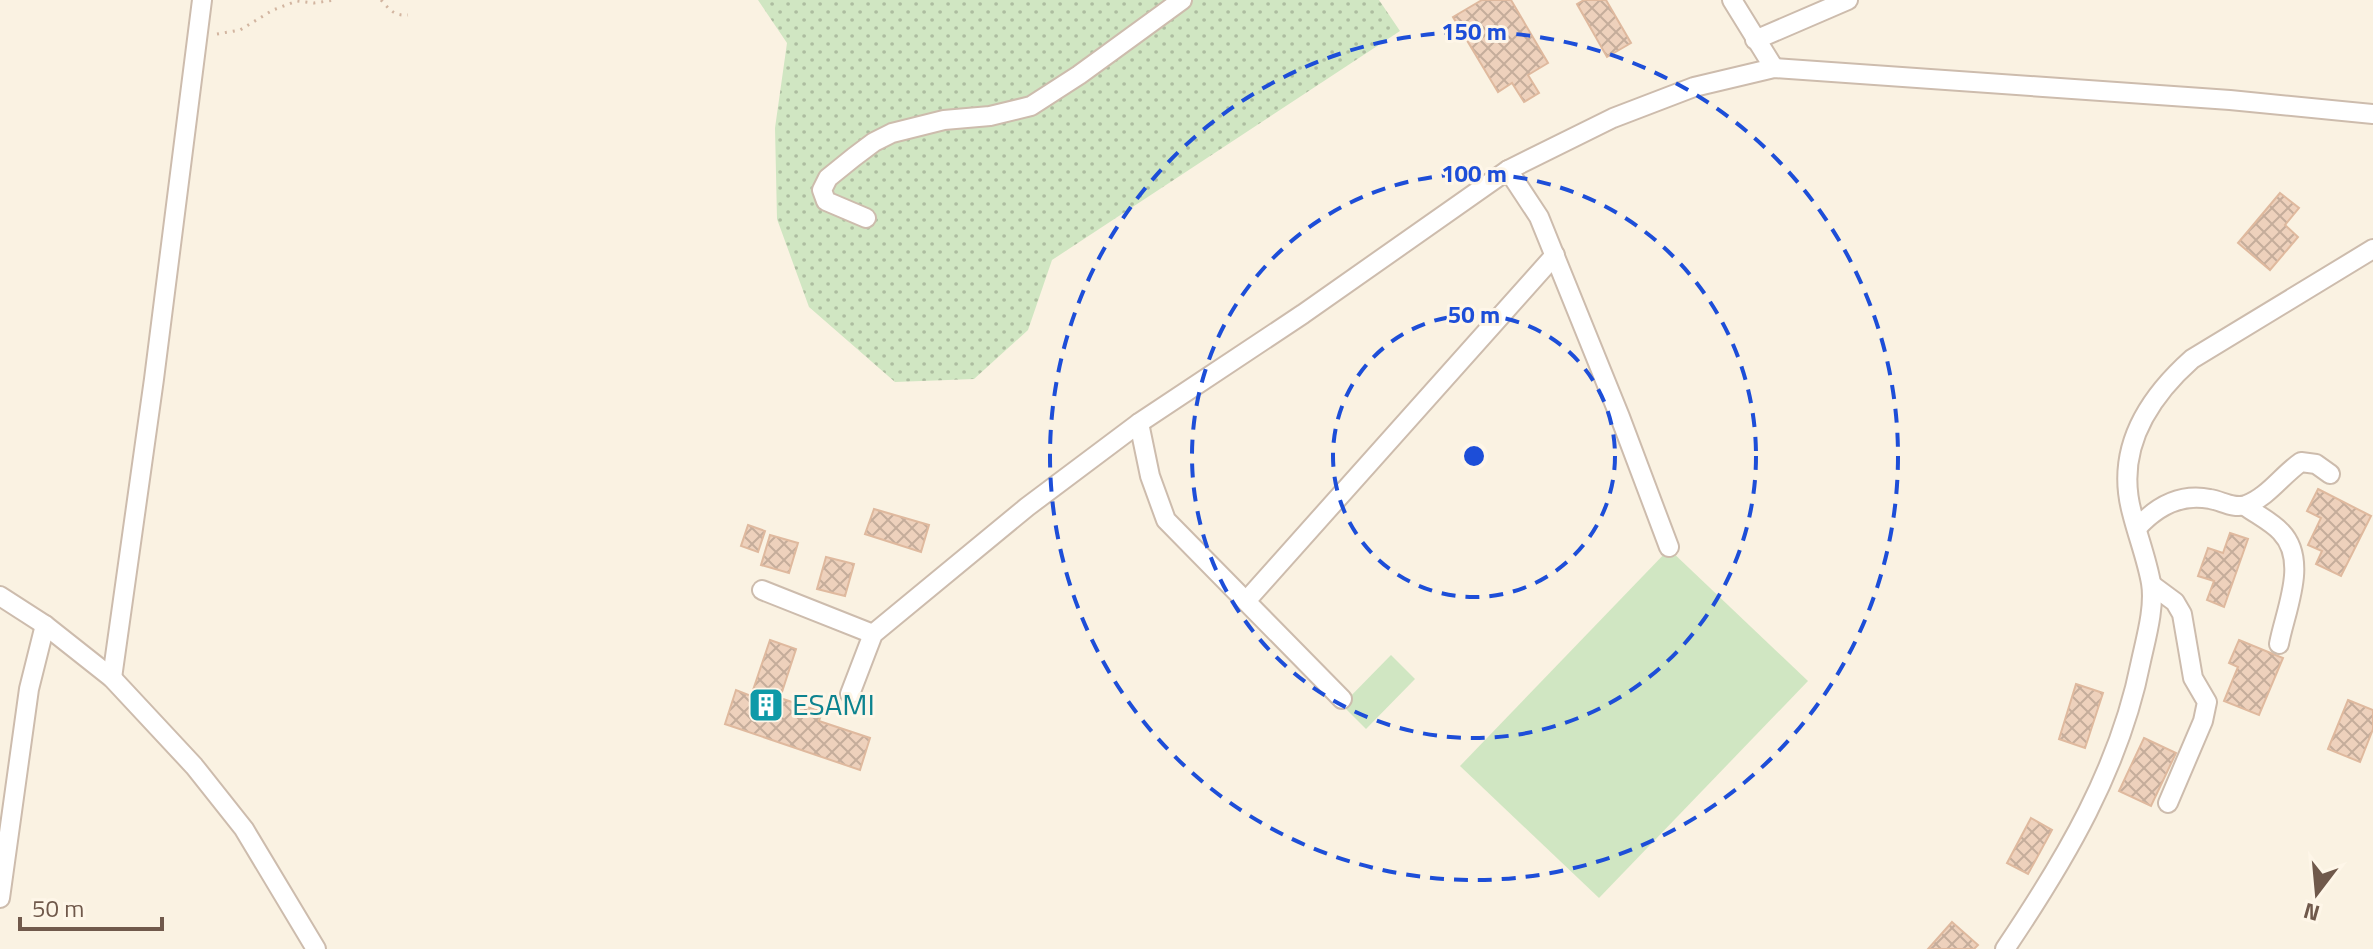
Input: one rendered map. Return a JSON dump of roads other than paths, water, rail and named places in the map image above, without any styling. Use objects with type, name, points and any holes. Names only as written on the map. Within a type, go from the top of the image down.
[{"type":"street","points":[[112,678],[202,0]]},
{"type":"street","points":[[866,218],[826,201],[822,190],[828,178],[874,142],[915,126],[990,116],[1031,106],[1182,0]]},
{"type":"street","points":[[1732,0],[1774,68]]},
{"type":"street","points":[[1755,40],[1848,0]]},
{"type":"street","points":[[850,694],[873,634],[1015,516],[1139,423],[1303,314],[1508,170],[1626,113],[1694,87],[1774,68],[2230,100],[2373,114]]},
{"type":"street","points":[[1508,170],[1539,217],[1669,547]]},
{"type":"street","points":[[2005,949],[2053,877],[2096,796],[2133,699],[2151,610],[2152,585],[2127,486],[2126,467],[2136,433],[2148,409],[2192,359],[2373,249]]},
{"type":"street","points":[[1247,600],[1555,255]]},
{"type":"street","points":[[1139,423],[1150,476],[1166,520],[1342,699]]},
{"type":"street","points":[[2137,528],[2165,504],[2183,498],[2210,499],[2232,506],[2245,506],[2265,494],[2301,462],[2316,464],[2330,474]]},
{"type":"street","points":[[2245,506],[2281,532],[2293,552],[2292,590],[2279,644]]},
{"type":"street","points":[[2152,585],[2179,607],[2193,678],[2207,702],[2203,721],[2168,803]]},
{"type":"street","points":[[762,590],[873,634]]},
{"type":"street","points":[[0,596],[45,625],[112,678],[194,766],[244,829],[316,949]]},
{"type":"street","points":[[0,898],[29,689],[45,625]]},
{"type":"place","name":"ESAMI","points":[[766,705]]}]
